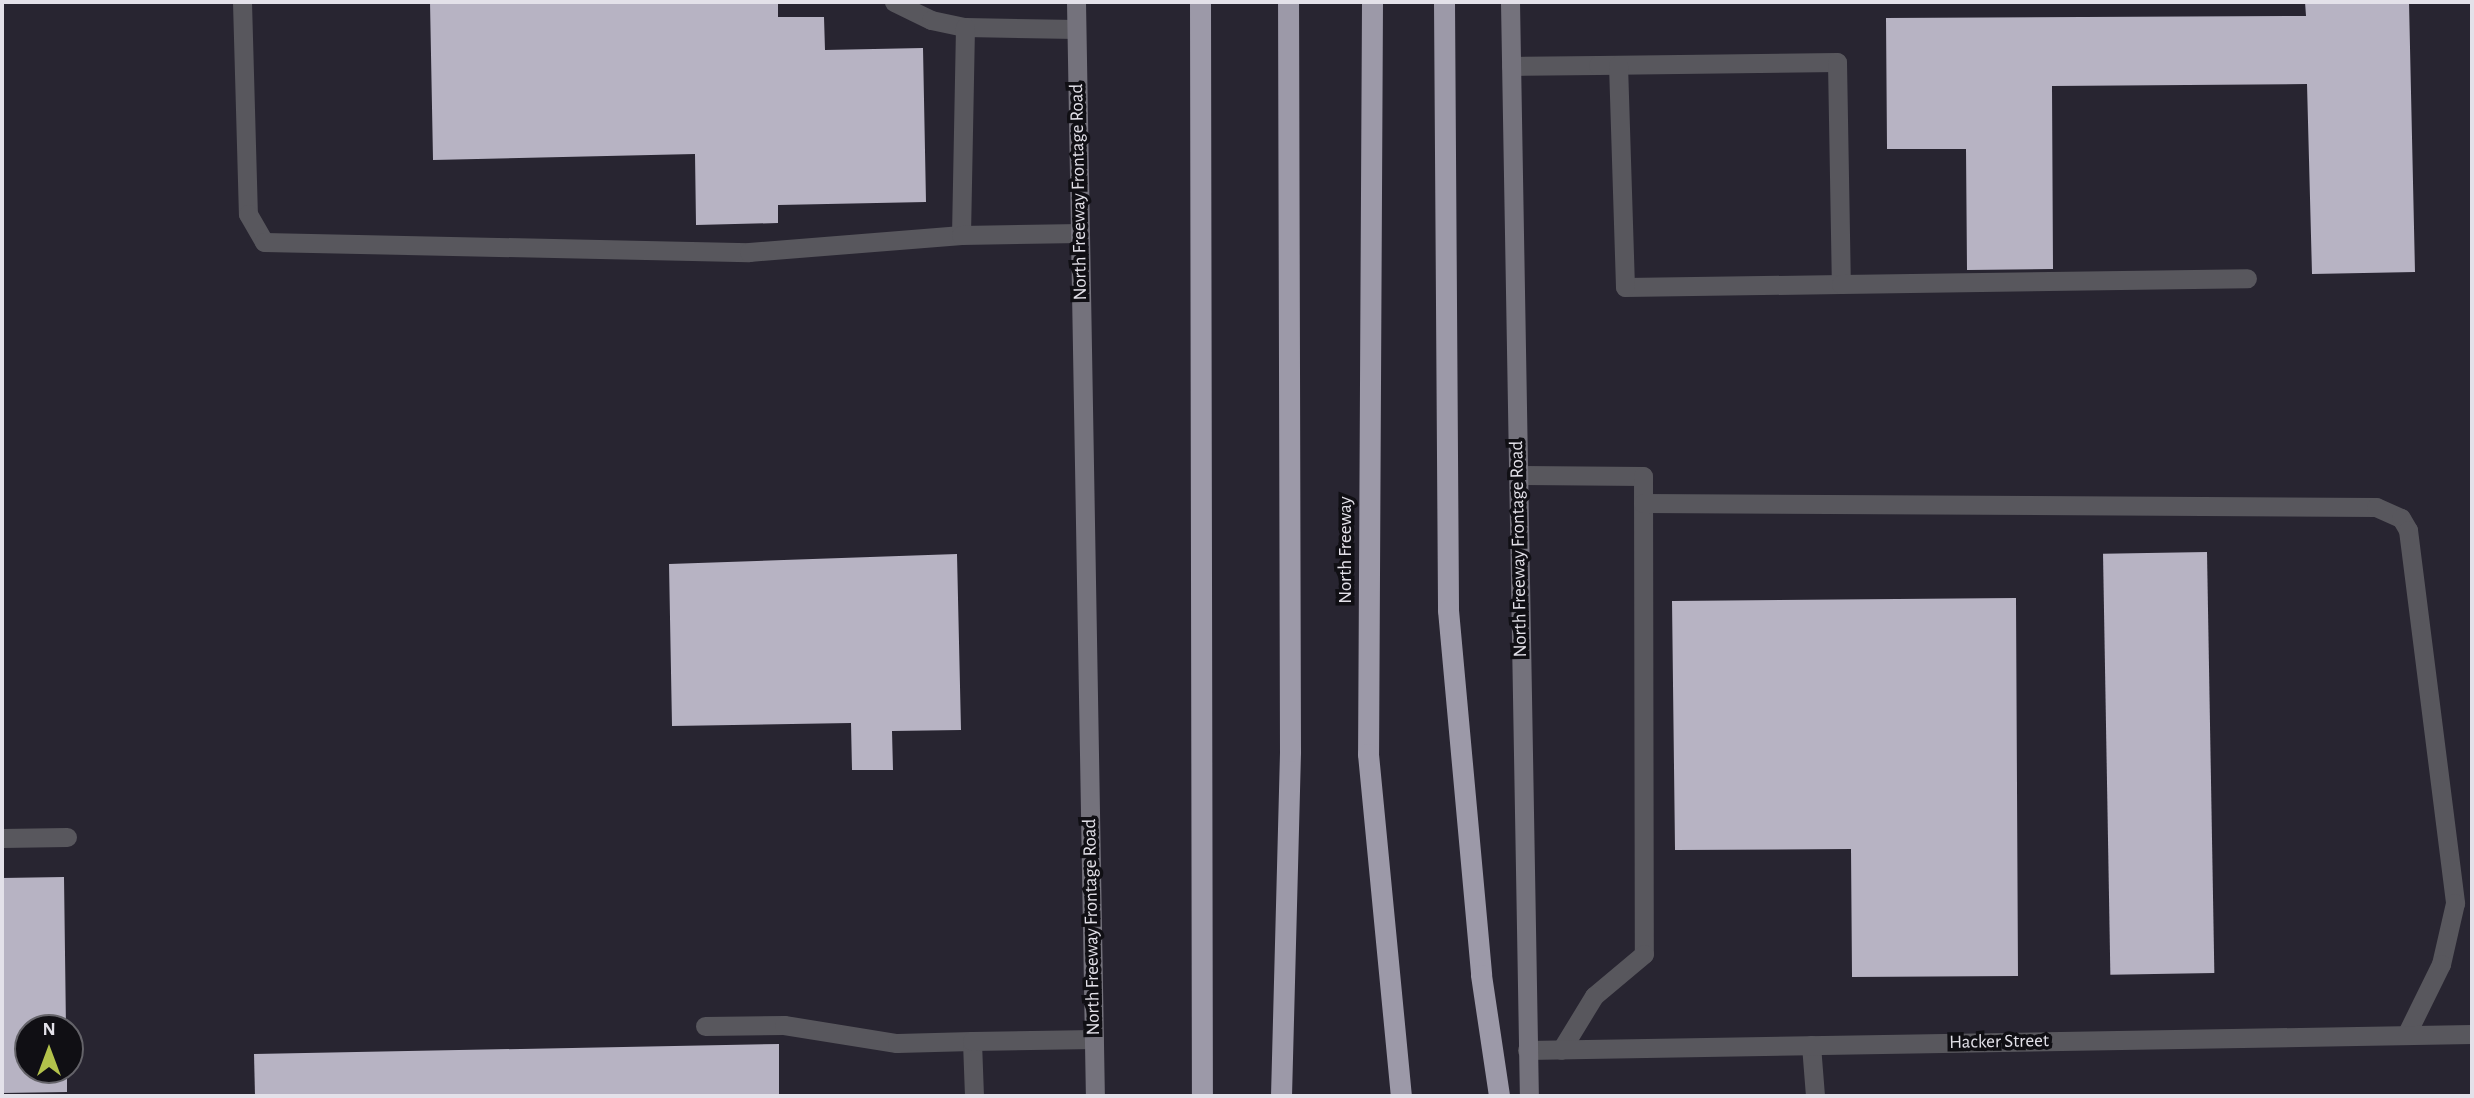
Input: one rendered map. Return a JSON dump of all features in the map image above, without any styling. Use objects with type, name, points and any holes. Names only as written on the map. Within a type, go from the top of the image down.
[{"type":"highway","points":[[1200,2],[1202,1096]]},
{"type":"highway","points":[[1281,1096],[1290,751],[1288,2]]},
{"type":"highway","name":"North Freeway","points":[[1372,2],[1368,754],[1401,1096]]},
{"type":"highway","points":[[1444,2],[1448,610],[1468,842],[1499,1096]]},
{"type":"main road","name":"North Freeway Frontage Road","points":[[1076,2],[1095,1096]]},
{"type":"main road","name":"North Freeway Frontage Road","points":[[1510,2],[1529,1096]]},
{"type":"street","points":[[243,2],[248,214],[264,242],[749,252],[961,235],[1080,233]]},
{"type":"street","points":[[894,2],[931,20],[965,27],[1076,29]]},
{"type":"street","points":[[961,235],[965,27]]},
{"type":"street","points":[[1511,66],[1837,62],[1841,284]]},
{"type":"street","points":[[1618,65],[1625,287],[2247,278]]},
{"type":"street","points":[[1518,475],[1643,476],[1644,954],[1594,996],[1561,1049]]},
{"type":"street","points":[[1643,503],[2376,507],[2401,518],[2408,530],[2455,903],[2441,964],[2406,1035]]},
{"type":"street","points":[[2,838],[67,837]]},
{"type":"street","points":[[705,1026],[785,1025],[897,1043],[1094,1038]]},
{"type":"street","name":"Hacker Street","points":[[1527,1050],[2472,1034]]},
{"type":"street","points":[[972,1041],[974,1096]]},
{"type":"street","points":[[1811,1045],[1815,1096]]},
{"type":"building","points":[[430,2],[778,2],[778,17],[824,17],[825,50],[923,48],[926,202],[778,205],[778,223],[696,225],[695,154],[433,160]]},
{"type":"building","points":[[2305,2],[2409,2],[2415,272],[2312,274],[2307,84],[2052,86],[2053,269],[1967,270],[1966,149],[1887,149],[1886,18],[2306,16]]},
{"type":"building","points":[[2207,552],[2214,973],[2110,975],[2103,554]]},
{"type":"building","points":[[957,554],[961,730],[892,731],[893,770],[852,770],[851,723],[672,726],[669,564]]},
{"type":"building","points":[[2016,598],[2018,976],[1852,977],[1851,849],[1675,850],[1672,601]]},
{"type":"building","points":[[64,877],[66,1014],[14,1014],[14,1084],[67,1084],[67,1092],[2,1093],[2,878]]},
{"type":"building","points":[[779,1044],[779,1096],[255,1096],[254,1054]]}]
